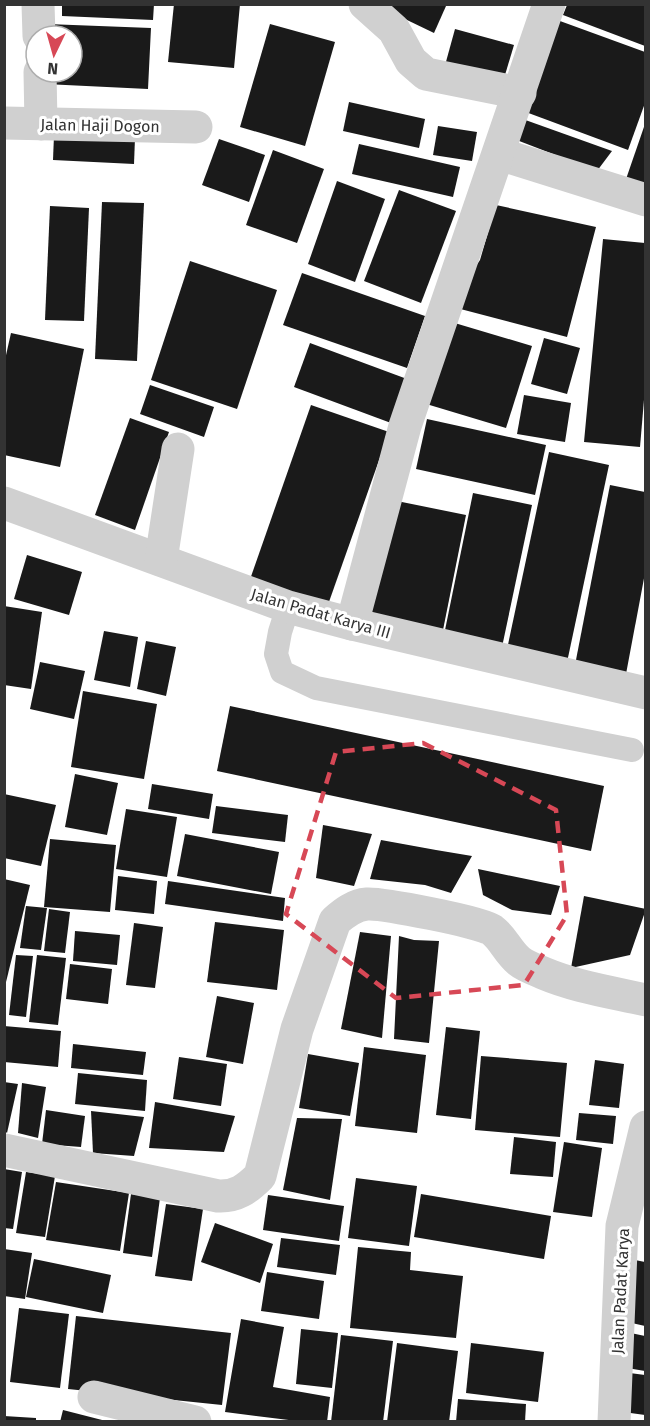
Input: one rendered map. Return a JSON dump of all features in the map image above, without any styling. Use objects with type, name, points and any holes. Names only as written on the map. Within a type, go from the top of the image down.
[{"type":"street","points":[[38,4],[39,24]]},
{"type":"street","points":[[365,4],[394,30],[411,61],[426,74],[520,93]]},
{"type":"street","points":[[352,624],[405,426],[549,4]]},
{"type":"street","points":[[40,84],[41,124]]},
{"type":"street","name":"Jalan Haji Dogon","points":[[4,123],[196,127]]},
{"type":"street","points":[[499,154],[645,200]]},
{"type":"street","points":[[160,560],[177,449]]},
{"type":"street","name":"Jalan Padat Karya III","points":[[4,503],[288,607],[645,693]]},
{"type":"street","points":[[4,1150],[218,1196],[231,1197],[250,1186],[260,1176],[297,1029],[335,921],[345,912],[362,904],[377,904],[474,923],[492,929],[519,962],[543,973],[569,983],[645,999]]},
{"type":"street","name":"Jalan Padat Karya","points":[[614,1422],[645,1127]]},
{"type":"street","points":[[94,1397],[195,1422]]},
{"type":"lane","points":[[288,607],[276,654],[282,672],[316,688],[632,750]]},
{"type":"highlighted area","points":[[423,743],[556,810],[567,915],[524,985],[396,998],[286,914],[336,752]]},
{"type":"building","points":[[62,4],[154,4],[153,20],[62,16]]},
{"type":"building","points":[[174,4],[240,4],[234,68],[168,62]]},
{"type":"building","points":[[380,4],[441,4],[446,6],[434,33],[380,7]]},
{"type":"building","points":[[567,5],[645,5],[645,46],[563,15]]},
{"type":"building","points":[[549,17],[645,52],[645,103],[628,150],[515,108]]},
{"type":"building","points":[[270,24],[335,42],[305,146],[240,127]]},
{"type":"building","points":[[84,25],[151,28],[148,89],[45,84],[84,84]]},
{"type":"building","points":[[455,29],[514,45],[502,85],[444,69]]},
{"type":"building","points":[[349,102],[425,119],[419,148],[343,131]]},
{"type":"building","points":[[517,117],[612,151],[597,171],[514,139]]},
{"type":"building","points":[[645,124],[645,189],[625,182]]},
{"type":"building","points":[[438,126],[477,132],[472,161],[433,155]]},
{"type":"building","points":[[54,135],[135,138],[134,164],[53,160]]},
{"type":"building","points":[[219,139],[265,155],[249,202],[202,185]]},
{"type":"building","points":[[359,144],[460,167],[453,197],[352,174]]},
{"type":"building","points":[[273,150],[324,169],[297,243],[246,225]]},
{"type":"building","points":[[337,181],[385,199],[355,282],[308,264]]},
{"type":"building","points":[[399,190],[456,211],[421,303],[364,281]]},
{"type":"building","points":[[102,202],[144,203],[137,361],[95,359]]},
{"type":"building","points":[[496,205],[596,227],[567,337],[449,306],[480,260]]},
{"type":"building","points":[[50,206],[89,208],[84,321],[45,320]]},
{"type":"building","points":[[603,239],[645,243],[645,388],[640,447],[584,442]]},
{"type":"building","points":[[190,261],[277,290],[237,409],[151,380]]},
{"type":"building","points":[[302,273],[425,316],[407,368],[283,325]]},
{"type":"building","points":[[448,321],[532,346],[506,428],[423,403]]},
{"type":"building","points":[[11,333],[84,349],[60,467],[4,455],[4,364]]},
{"type":"building","points":[[544,338],[580,348],[567,394],[531,384]]},
{"type":"building","points":[[310,343],[407,379],[391,423],[294,387]]},
{"type":"building","points":[[150,385],[214,407],[204,437],[140,414]]},
{"type":"building","points":[[524,395],[571,403],[565,442],[517,434]]},
{"type":"building","points":[[311,405],[389,432],[324,616],[247,588]]},
{"type":"building","points":[[130,418],[169,432],[135,530],[95,515]]},
{"type":"building","points":[[427,419],[546,445],[535,495],[416,469]]},
{"type":"building","points":[[549,452],[609,465],[566,667],[506,654]]},
{"type":"building","points":[[610,485],[645,492],[645,573],[626,674],[575,665]]},
{"type":"building","points":[[473,493],[532,505],[502,647],[444,635]]},
{"type":"building","points":[[392,500],[466,515],[441,640],[367,625]]},
{"type":"building","points":[[27,555],[82,572],[69,615],[14,599]]},
{"type":"building","points":[[4,606],[42,612],[31,689],[4,685]]},
{"type":"building","points":[[104,631],[138,637],[130,687],[94,680]]},
{"type":"building","points":[[146,641],[176,647],[166,696],[137,689]]},
{"type":"building","points":[[40,662],[85,671],[74,719],[30,709]]},
{"type":"building","points":[[83,691],[157,704],[144,779],[71,767]]},
{"type":"building","points":[[230,706],[604,786],[591,851],[217,771]]},
{"type":"building","points":[[75,774],[118,783],[107,835],[65,827]]},
{"type":"building","points":[[152,784],[213,794],[209,819],[148,809]]},
{"type":"building","points":[[4,794],[56,805],[41,866],[4,858]]},
{"type":"building","points":[[216,806],[288,815],[285,842],[212,833]]},
{"type":"building","points":[[126,809],[177,817],[167,877],[116,869]]},
{"type":"building","points":[[323,825],[372,834],[354,886],[316,878]]},
{"type":"building","points":[[185,834],[279,852],[271,894],[177,876]]},
{"type":"building","points":[[50,839],[116,845],[110,912],[44,907]]},
{"type":"building","points":[[381,840],[472,856],[451,893],[425,885],[370,879]]},
{"type":"building","points":[[478,869],[560,886],[551,915],[512,910],[483,895]]},
{"type":"building","points":[[118,876],[157,881],[154,914],[115,910]]},
{"type":"building","points":[[4,879],[30,885],[5,986],[4,986]]},
{"type":"building","points":[[168,881],[285,898],[283,921],[165,904]]},
{"type":"building","points":[[584,896],[646,909],[630,955],[571,968]]},
{"type":"building","points":[[26,906],[47,908],[41,950],[20,948]]},
{"type":"building","points":[[49,909],[70,912],[65,953],[44,951]]},
{"type":"building","points":[[215,922],[284,930],[277,990],[207,982]]},
{"type":"building","points":[[134,923],[163,927],[155,988],[126,985]]},
{"type":"building","points":[[75,931],[120,935],[117,965],[73,961]]},
{"type":"building","points":[[360,932],[391,936],[382,1038],[341,1029]]},
{"type":"building","points":[[399,936],[414,940],[439,941],[429,1043],[394,1039]]},
{"type":"building","points":[[16,955],[33,956],[26,1017],[9,1015]]},
{"type":"building","points":[[37,955],[66,958],[58,1025],[29,1022]]},
{"type":"building","points":[[70,964],[112,969],[108,1004],[66,999]]},
{"type":"building","points":[[217,996],[254,1003],[243,1064],[206,1057]]},
{"type":"building","points":[[4,1026],[61,1031],[58,1067],[4,1062]]},
{"type":"building","points":[[446,1027],[480,1031],[471,1119],[436,1115]]},
{"type":"building","points":[[73,1044],[146,1052],[143,1075],[71,1068]]},
{"type":"building","points":[[364,1047],[426,1055],[417,1133],[355,1126]]},
{"type":"building","points":[[308,1054],[359,1063],[350,1116],[299,1108]]},
{"type":"building","points":[[481,1056],[567,1063],[560,1137],[475,1130]]},
{"type":"building","points":[[179,1057],[227,1064],[221,1106],[173,1099]]},
{"type":"building","points":[[595,1060],[624,1064],[619,1108],[589,1105]]},
{"type":"building","points":[[78,1073],[147,1080],[145,1111],[75,1104]]},
{"type":"building","points":[[4,1082],[18,1084],[7,1133],[4,1130]]},
{"type":"building","points":[[22,1083],[46,1087],[38,1138],[18,1133]]},
{"type":"building","points":[[155,1102],[235,1116],[224,1152],[149,1148]]},
{"type":"building","points":[[46,1110],[85,1116],[81,1147],[42,1144]]},
{"type":"building","points":[[91,1111],[144,1117],[134,1156],[93,1153]]},
{"type":"building","points":[[579,1113],[616,1116],[613,1144],[576,1140]]},
{"type":"building","points":[[297,1118],[342,1119],[330,1200],[283,1190]]},
{"type":"building","points":[[514,1137],[556,1142],[553,1177],[510,1174]]},
{"type":"building","points":[[564,1142],[602,1148],[592,1217],[553,1212]]},
{"type":"building","points":[[4,1169],[22,1172],[13,1229],[4,1228]]},
{"type":"building","points":[[26,1172],[55,1176],[45,1237],[16,1233]]},
{"type":"building","points":[[356,1178],[417,1186],[409,1246],[348,1238]]},
{"type":"building","points":[[56,1182],[129,1193],[120,1251],[46,1240]]},
{"type":"building","points":[[131,1194],[160,1198],[152,1257],[123,1253]]},
{"type":"building","points":[[421,1194],[551,1216],[544,1259],[414,1237]]},
{"type":"building","points":[[268,1195],[344,1206],[339,1241],[263,1230]]},
{"type":"building","points":[[166,1204],[203,1209],[192,1281],[155,1276]]},
{"type":"building","points":[[215,1223],[273,1244],[260,1283],[201,1262]]},
{"type":"building","points":[[281,1238],[340,1245],[336,1275],[277,1267]]},
{"type":"building","points":[[358,1247],[411,1252],[410,1270],[463,1276],[456,1338],[350,1328]]},
{"type":"building","points":[[4,1249],[32,1253],[25,1299],[4,1296]]},
{"type":"building","points":[[34,1259],[111,1275],[103,1313],[26,1297]]},
{"type":"building","points":[[635,1260],[645,1262],[645,1326],[623,1321]]},
{"type":"building","points":[[267,1272],[324,1281],[319,1319],[261,1311]]},
{"type":"building","points":[[19,1308],[69,1314],[60,1388],[10,1382]]},
{"type":"building","points":[[76,1316],[231,1333],[222,1405],[68,1389]]},
{"type":"building","points":[[241,1319],[284,1327],[273,1387],[330,1397],[327,1422],[305,1422],[225,1412]]},
{"type":"building","points":[[301,1329],[338,1333],[332,1388],[296,1384]]},
{"type":"building","points":[[626,1332],[645,1336],[645,1371],[621,1367]]},
{"type":"building","points":[[341,1335],[393,1341],[383,1422],[331,1422]]},
{"type":"building","points":[[397,1343],[458,1351],[449,1422],[387,1422]]},
{"type":"building","points":[[471,1343],[544,1352],[538,1402],[466,1393]]},
{"type":"building","points":[[622,1372],[645,1375],[645,1415],[616,1411]]},
{"type":"building","points":[[458,1399],[526,1404],[525,1422],[456,1422]]},
{"type":"building","points":[[63,1410],[106,1421],[60,1422]]},
{"type":"building","points":[[4,1416],[36,1418],[36,1422],[4,1422]]}]
